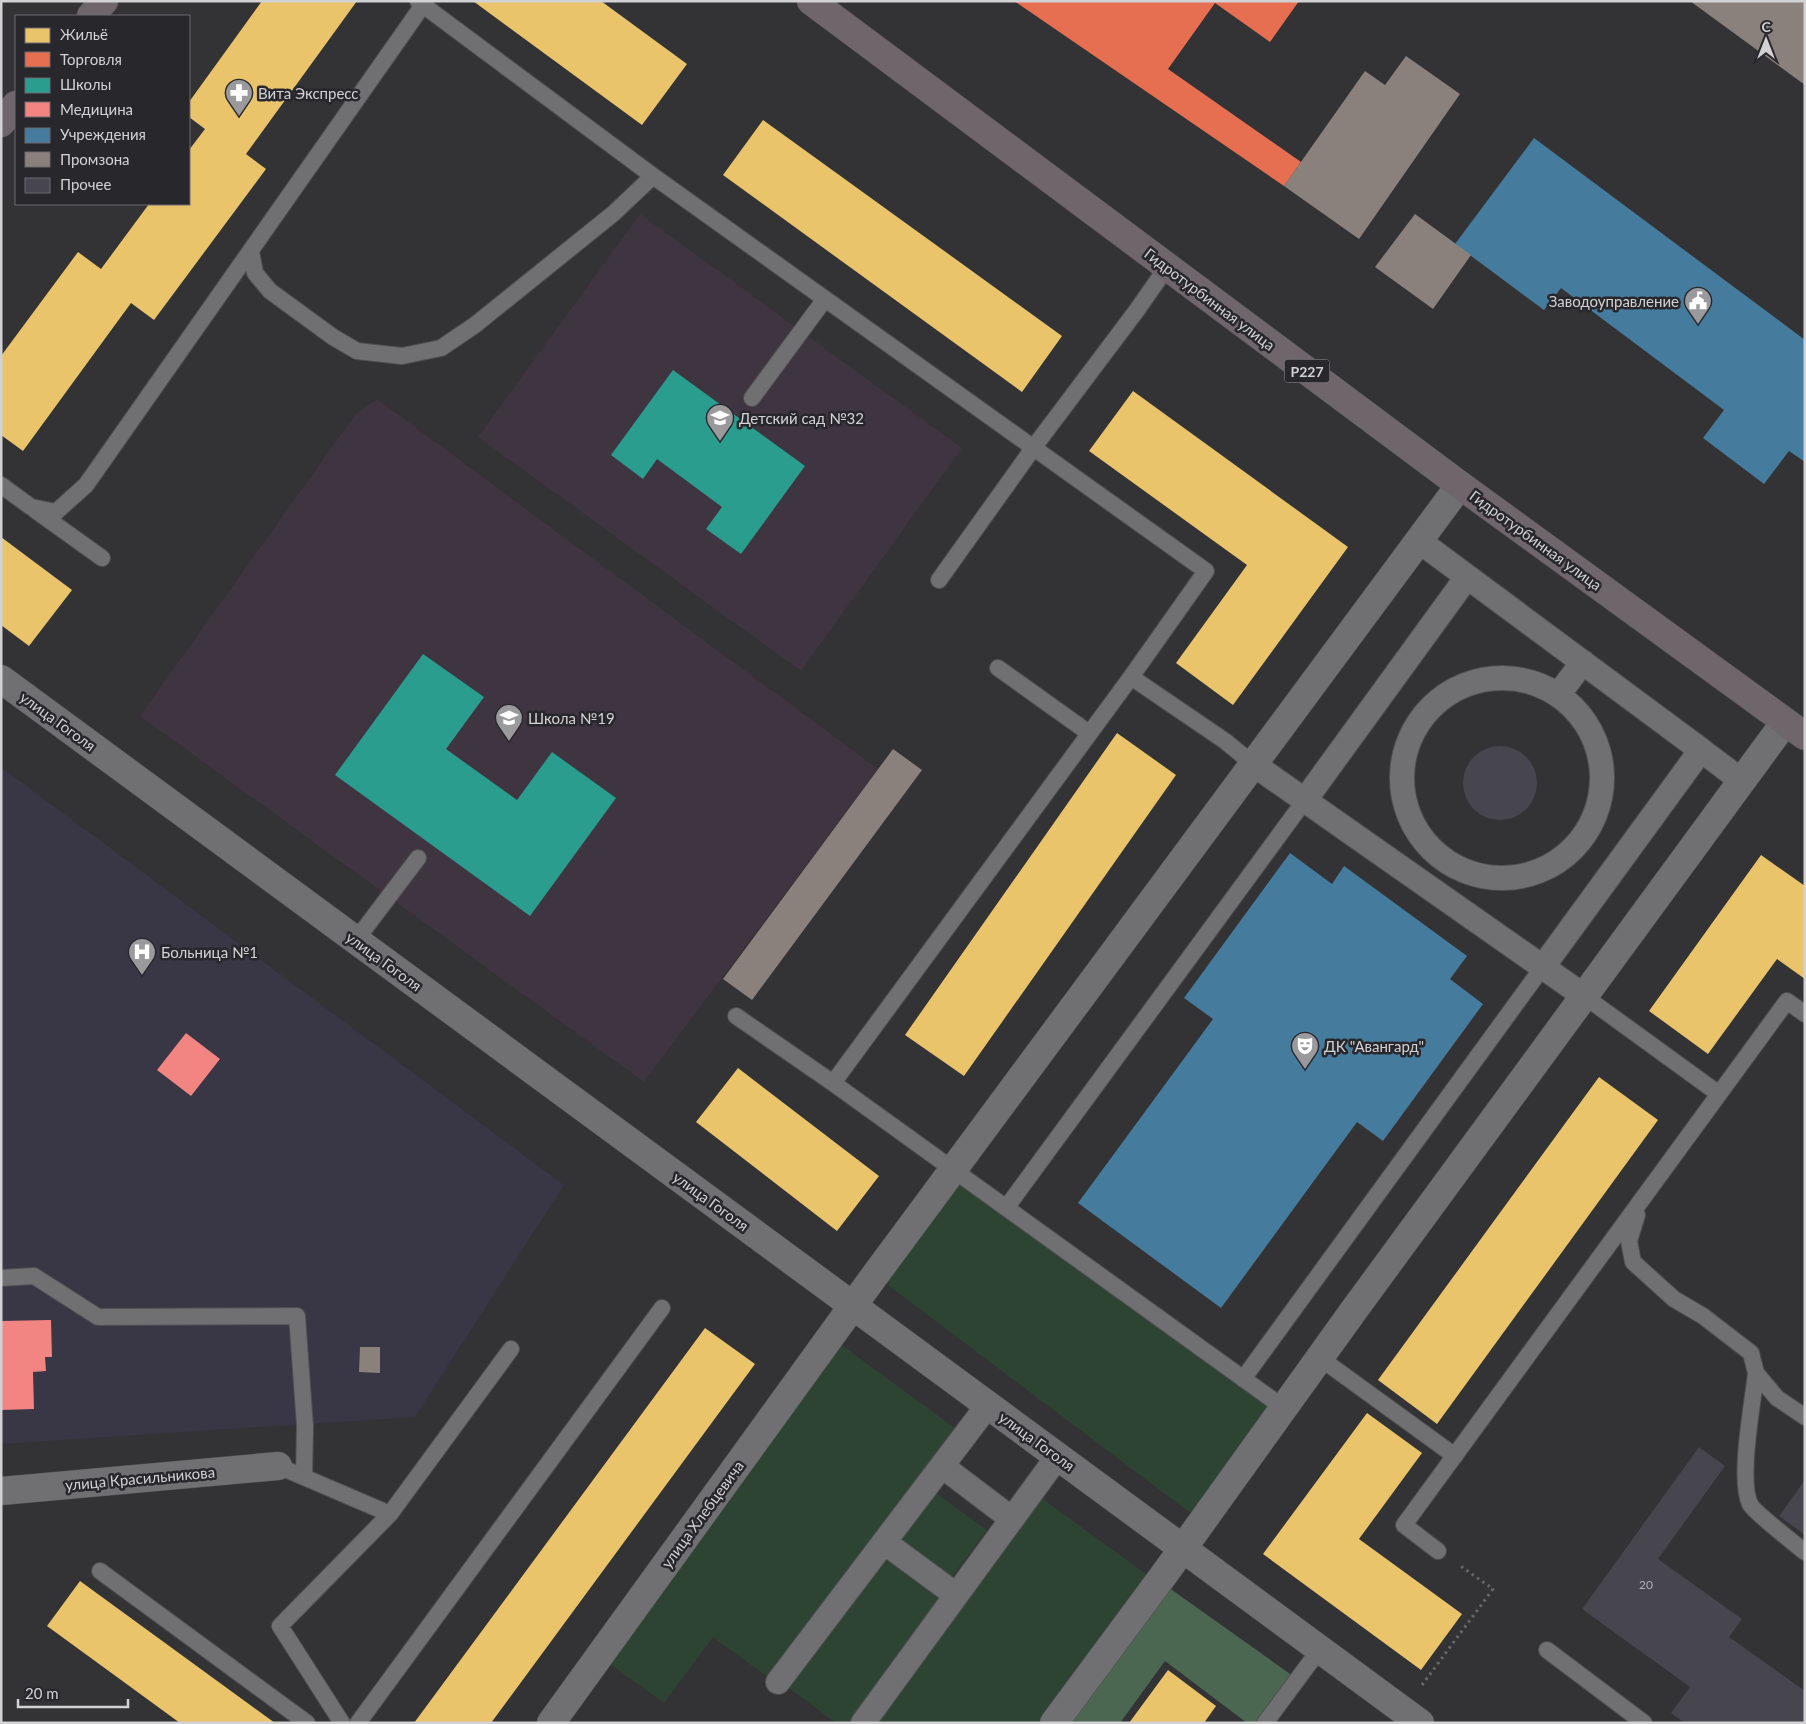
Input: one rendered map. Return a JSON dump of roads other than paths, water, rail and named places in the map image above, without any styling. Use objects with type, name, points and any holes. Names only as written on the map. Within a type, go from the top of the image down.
[{"type":"main road","points":[[92,15],[104,1]]},
{"type":"main road","name":"Гидротурбинная улица","points":[[811,1],[1460,485],[1795,729]]},
{"type":"main road","points":[[1,123],[15,106]]},
{"type":"street","name":"улица Хлебцевича","points":[[551,1723],[853,1306],[1460,485]]},
{"type":"street","points":[[1419,541],[1742,781]]},
{"type":"street","points":[[1305,800],[1467,577]]},
{"type":"street","points":[[1558,695],[1582,662]]},
{"type":"street","points":[[1505,678],[1530,682],[1552,691],[1572,705],[1587,724],[1598,746],[1603,770],[1601,800],[1590,828],[1571,852],[1546,868],[1517,878],[1487,878],[1458,868],[1445,859],[1433,852],[1414,828],[1404,800],[1402,769],[1409,740],[1421,719],[1438,701],[1458,688],[1481,680],[1505,678]]},
{"type":"street","name":"улица Гоголя","points":[[1,679],[1420,1723]]},
{"type":"street","points":[[1054,1723],[1742,781],[1795,729]]},
{"type":"street","points":[[1542,968],[1702,750]]},
{"type":"street","points":[[1253,764],[1584,996]]},
{"type":"street","points":[[1426,886],[1445,859]]},
{"type":"street","points":[[778,1682],[988,1405]]},
{"type":"street","points":[[863,1723],[1058,1456]]},
{"type":"street","name":"улица Красильникова","points":[[1,1491],[278,1466]]},
{"type":"street","points":[[942,1466],[1012,1519]]},
{"type":"street","points":[[884,1542],[956,1595]]},
{"type":"lane","points":[[31,507],[56,512],[86,485],[251,251],[420,3],[652,176],[1206,571],[833,1083]]},
{"type":"lane","points":[[251,251],[255,273],[270,291],[333,337],[357,351],[402,356],[441,348],[475,325],[614,213],[652,176]]},
{"type":"lane","points":[[940,580],[1034,447],[1167,267]]},
{"type":"lane","points":[[752,398],[825,299]]},
{"type":"lane","points":[[1,485],[102,558]]},
{"type":"lane","points":[[998,668],[1089,733]]},
{"type":"lane","points":[[1130,677],[1225,741],[1253,764]]},
{"type":"lane","points":[[1006,1208],[1305,800]]},
{"type":"lane","points":[[356,940],[418,858]]},
{"type":"lane","points":[[1243,1379],[1542,968]]},
{"type":"lane","points":[[1584,996],[1719,1094]]},
{"type":"lane","points":[[1438,1552],[1404,1525],[1787,1001],[1805,1014]]},
{"type":"lane","points":[[736,1016],[833,1083],[1284,1408]]},
{"type":"lane","points":[[1642,1201],[1629,1241],[1633,1262],[1674,1299],[1703,1316],[1751,1354],[1756,1373],[1748,1442],[1746,1490],[1750,1505],[1805,1552]]},
{"type":"lane","points":[[1,1278],[34,1276],[98,1317],[297,1316],[305,1426],[304,1477]]},
{"type":"lane","points":[[358,1723],[662,1308]]},
{"type":"lane","points":[[342,1723],[280,1626],[390,1514],[511,1349]]},
{"type":"lane","points":[[1320,1358],[1455,1456]]},
{"type":"lane","points":[[1756,1373],[1777,1398],[1805,1417]]},
{"type":"lane","points":[[278,1466],[390,1514]]},
{"type":"lane","points":[[100,1571],[307,1723]]},
{"type":"lane","points":[[1265,1723],[1320,1649]]},
{"type":"lane","points":[[1547,1650],[1644,1723]]},
{"type":"place","name":"Вита Экспресс","points":[[239,117]]},
{"type":"place","name":"Заводоуправление","points":[[1698,325]]},
{"type":"place","name":"Детский сад №32","points":[[720,442]]},
{"type":"place","name":"Школа №19","points":[[509,742]]},
{"type":"place","name":"Больница №1","points":[[142,976]]},
{"type":"place","name":"ДК \"Авангард\"","points":[[1305,1070]]}]
